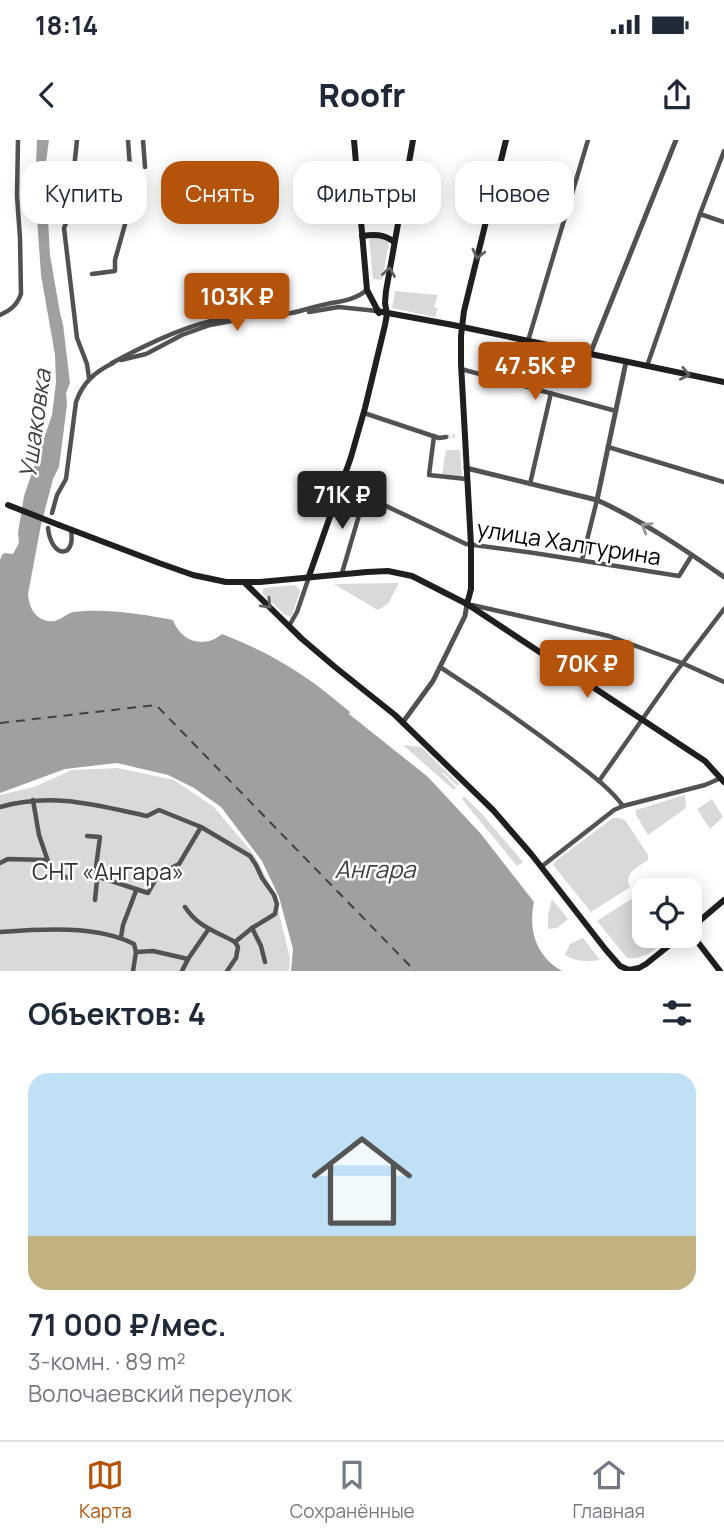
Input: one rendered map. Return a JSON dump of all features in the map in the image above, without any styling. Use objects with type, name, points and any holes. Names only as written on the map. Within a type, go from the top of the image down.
[{"type":"main road","points":[[354,140],[367,290],[385,325]]},
{"type":"main road","points":[[309,576],[342,485],[364,413],[385,325],[385,303],[394,242],[413,140]]},
{"type":"main road","points":[[467,604],[471,589],[471,545],[461,436],[461,327],[506,140]]},
{"type":"main road","points":[[362,236],[379,235],[394,242]]},
{"type":"main road","points":[[374,304],[381,307],[385,303]]},
{"type":"main road","points":[[377,312],[724,382]]},
{"type":"main road","points":[[4,503],[193,575],[226,582],[245,583],[379,571],[406,575],[467,604],[705,761],[723,779]]},
{"type":"main road","points":[[245,583],[335,667],[403,722],[493,810],[613,959],[629,970],[639,968],[666,948]]},
{"type":"main road","points":[[702,919],[724,900]]},
{"type":"main road","points":[[702,946],[720,971]]},
{"type":"street","points":[[0,315],[18,302],[21,294],[18,140]]},
{"type":"street","points":[[75,161],[77,140]]},
{"type":"street","points":[[128,140],[130,161]]},
{"type":"street","points":[[143,140],[145,161]]},
{"type":"street","points":[[528,342],[588,140]]},
{"type":"street","points":[[590,354],[676,140]]},
{"type":"street","points":[[647,366],[724,152]]},
{"type":"street","points":[[700,214],[724,222]]},
{"type":"street","points":[[66,224],[77,338],[87,364],[89,379]]},
{"type":"street","points":[[92,274],[115,271],[114,260],[125,224]]},
{"type":"street","points":[[111,361],[204,323],[294,313],[349,300],[367,290]]},
{"type":"street","points":[[52,513],[66,480],[76,402],[80,391],[89,379],[111,361],[147,354],[182,335],[232,320],[290,316],[339,307],[377,312]]},
{"type":"street","points":[[144,347],[149,349],[147,354]]},
{"type":"street","points":[[582,560],[626,362]]},
{"type":"street","points":[[461,369],[616,411]]},
{"type":"street","points":[[530,484],[551,393]]},
{"type":"street","points":[[364,413],[439,438],[446,437]]},
{"type":"street","points":[[434,436],[429,475],[466,479]]},
{"type":"street","points":[[608,447],[724,482]]},
{"type":"street","points":[[466,468],[597,500],[692,555],[724,577]]},
{"type":"street","name":"улица Халтурина","points":[[342,485],[471,545],[679,576],[692,555]]},
{"type":"street","points":[[342,573],[365,495]]},
{"type":"street","points":[[48,528],[52,545],[60,552],[70,547],[71,530]]},
{"type":"street","points":[[289,626],[297,612],[309,576]]},
{"type":"street","points":[[403,722],[433,681],[465,616],[467,604],[609,636],[724,682]]},
{"type":"street","points":[[599,781],[682,663],[724,609]]},
{"type":"street","points":[[440,667],[511,713],[599,781],[623,806]]},
{"type":"street","points":[[541,867],[614,810],[723,779]]},
{"type":"street","points":[[33,800],[39,835],[51,870],[68,878]]},
{"type":"street","points":[[0,807],[33,800],[70,800],[147,816],[159,810],[201,827],[250,856],[277,904],[275,914],[234,942]]},
{"type":"street","points":[[96,876],[148,893],[158,875],[179,864],[201,827]]},
{"type":"street","points":[[87,836],[100,837],[95,900]]},
{"type":"street","points":[[0,863],[8,859],[47,860]]},
{"type":"street","points":[[121,937],[136,891]]},
{"type":"street","points":[[185,908],[191,917],[208,930],[234,942],[238,947],[236,958],[227,971]]},
{"type":"street","points":[[252,928],[265,962]]},
{"type":"street","points":[[0,932],[72,930],[121,937],[134,944],[136,952],[133,971]]},
{"type":"street","points":[[182,971],[208,930]]},
{"type":"street","points":[[136,952],[153,951],[188,959]]},
{"type":"green space","points":[[374,237],[389,242],[382,280],[373,279],[369,239]]},
{"type":"green space","points":[[395,291],[438,295],[434,307],[438,308],[435,317],[392,308]]},
{"type":"green space","points":[[446,450],[460,450],[462,477],[442,474]]},
{"type":"green space","points":[[399,583],[388,604],[378,610],[334,584]]},
{"type":"green space","points":[[295,585],[300,592],[290,616],[285,615],[262,591],[264,588]]},
{"type":"green space","points":[[403,745],[421,747],[459,784],[457,786],[442,773],[456,788],[454,790]]},
{"type":"green space","name":"СНТ «Ангара»","points":[[118,768],[174,780],[214,807],[255,856],[274,893],[290,958],[289,971],[0,971],[0,795],[34,787],[72,770]]},
{"type":"green space","points":[[685,795],[686,808],[648,835],[636,815],[636,810]]},
{"type":"green space","points":[[464,796],[523,862],[517,866],[462,799]]},
{"type":"green space","points":[[712,799],[723,817],[710,829],[697,809]]},
{"type":"green space","points":[[613,818],[625,820],[648,855],[648,860],[630,874],[630,887],[591,912],[553,865]]},
{"type":"green space","points":[[552,899],[568,919],[557,928],[548,929],[548,915]]},
{"type":"green space","points":[[632,899],[632,948],[656,948],[646,955],[627,958],[597,921]]},
{"type":"green space","points":[[583,938],[600,960],[582,961],[565,955],[570,944]]},
{"type":"water","name":"Ангара","points":[[37,140],[49,140],[46,161],[36,161]]},
{"type":"water","name":"Ангара","points":[[37,224],[48,224],[50,255],[63,324],[70,383],[66,393],[67,405],[59,467],[53,479],[41,525],[28,594],[32,610],[40,618],[49,621],[74,612],[98,611],[173,620],[187,638],[201,642],[215,639],[222,634],[273,657],[308,679],[428,777],[481,834],[534,902],[532,922],[536,941],[546,958],[562,971],[291,971],[293,949],[279,897],[262,861],[221,807],[194,788],[168,775],[117,763],[65,769],[0,793],[0,560],[5,553],[13,554],[19,543],[24,496],[52,415],[56,382],[55,355],[41,275]]},
{"type":"ferry route","points":[[0,723],[156,705],[415,971]]},
{"type":"tunnel","points":[[446,437],[455,436]]},
{"type":"water label","name":"Ушаковка","points":[[34,424]]}]
